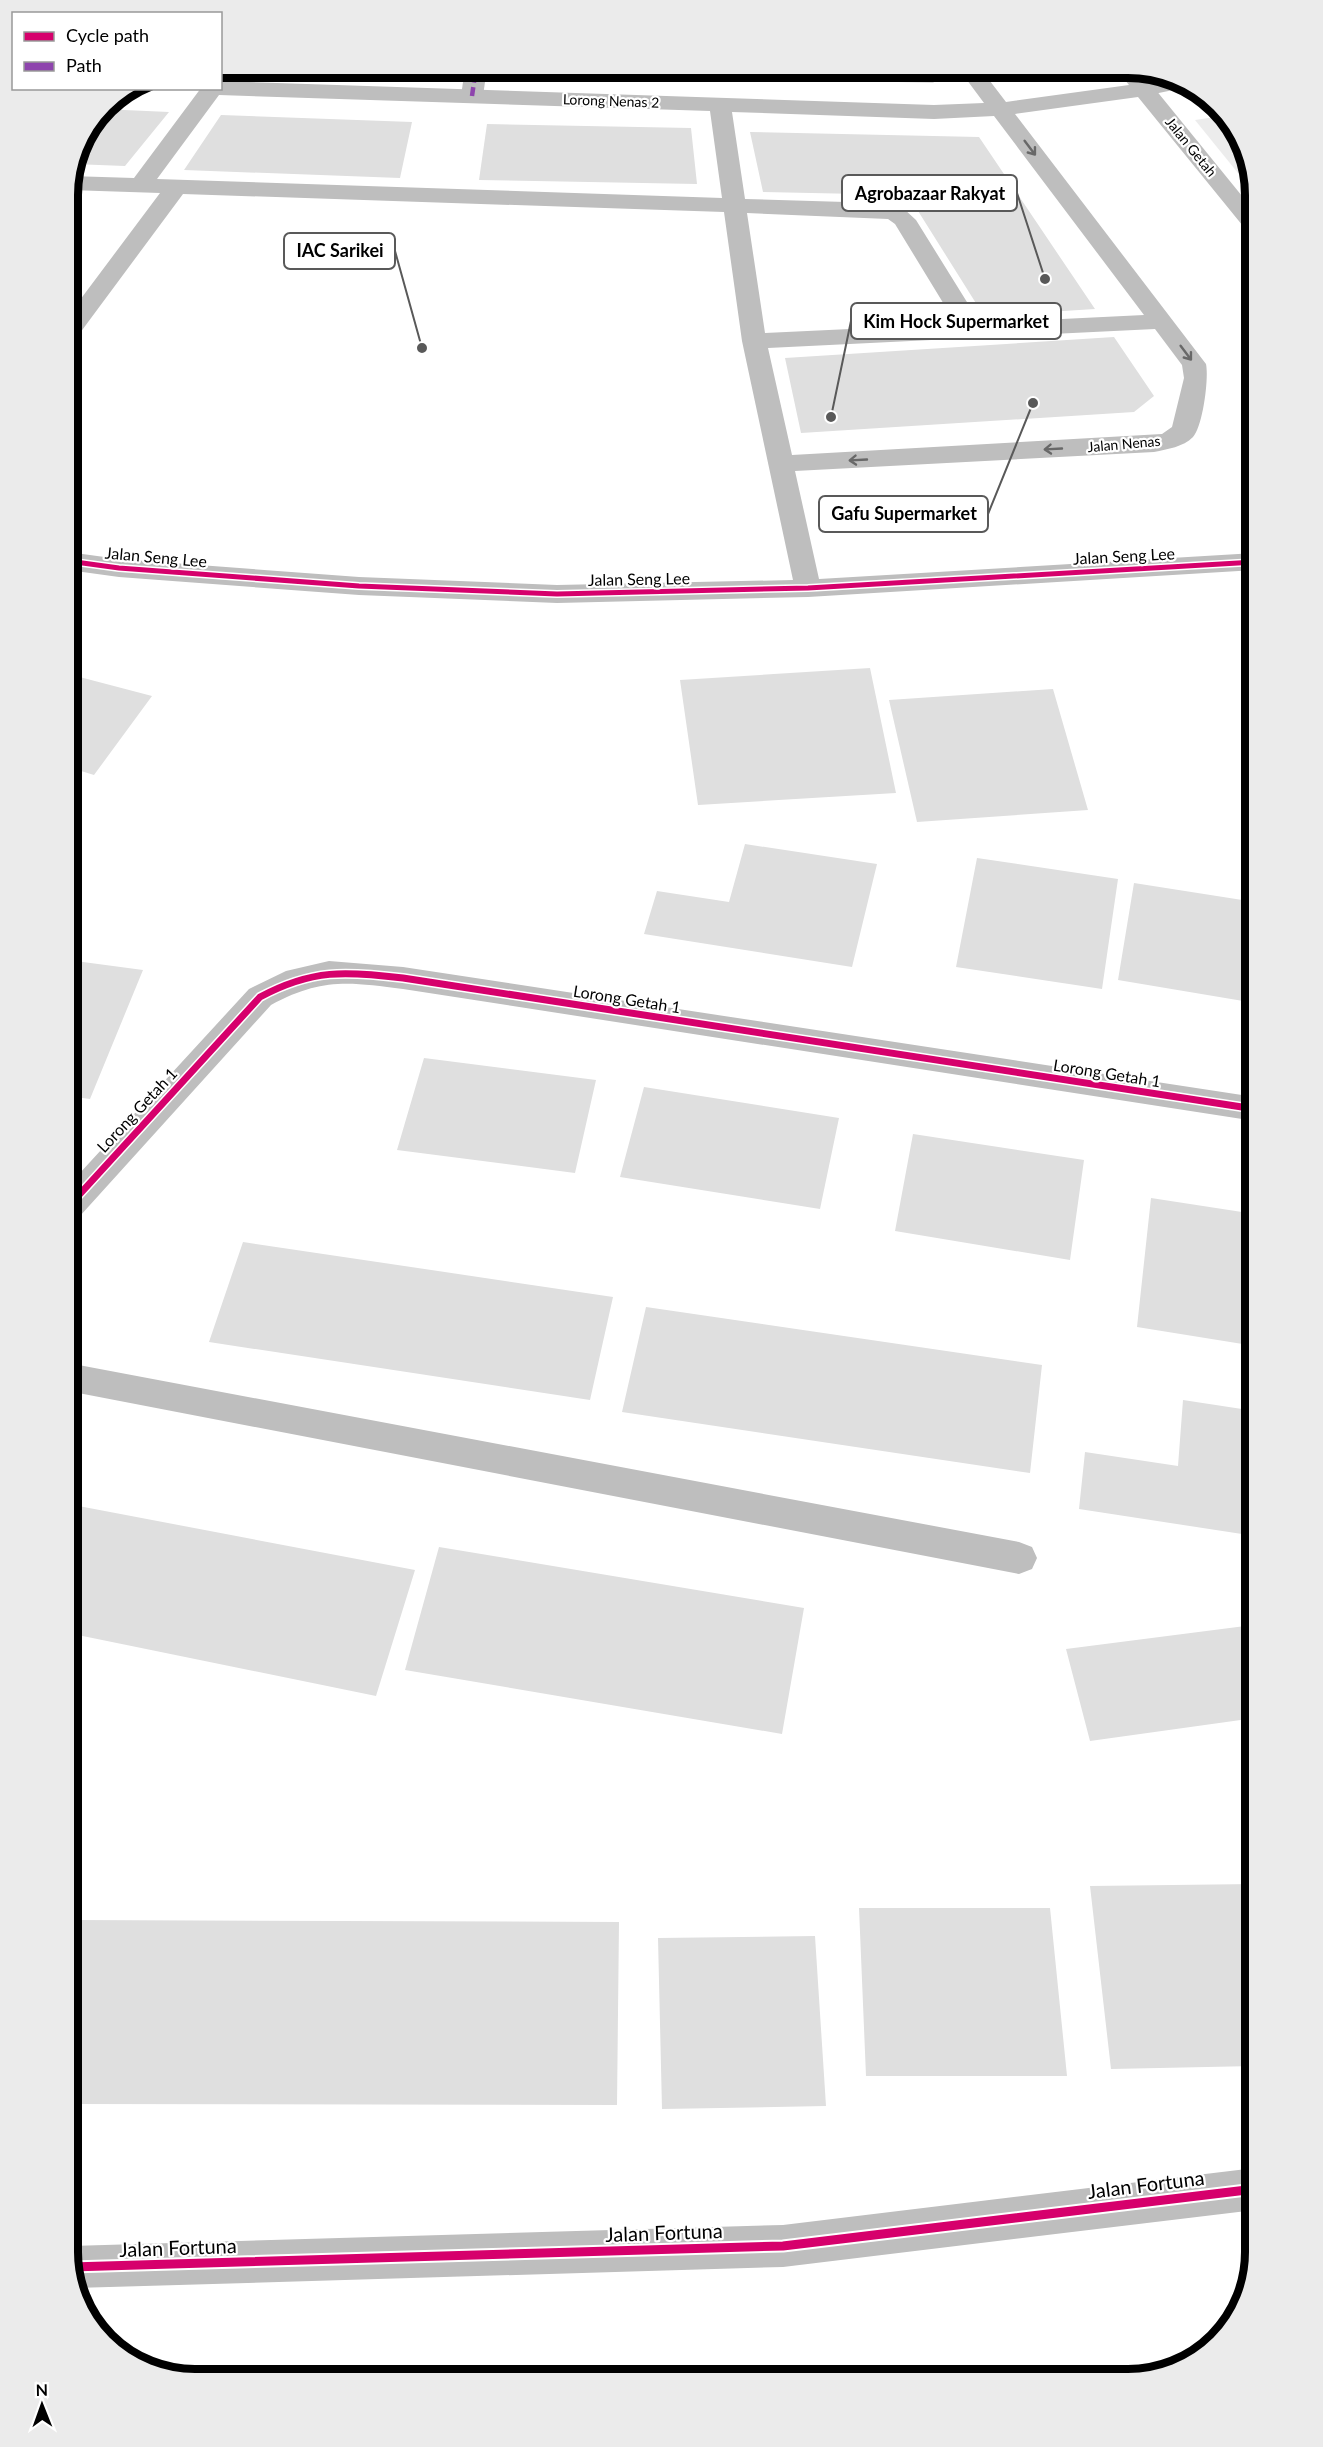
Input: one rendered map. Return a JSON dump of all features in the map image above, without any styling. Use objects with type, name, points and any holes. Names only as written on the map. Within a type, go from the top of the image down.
[{"type":"street","points":[[472,96],[475,78]]},
{"type":"street","name":"Jalan Nenas","points":[[780,464],[1154,444],[1171,440],[1184,431],[1196,378],[1194,364],[977,78]]},
{"type":"street","name":"Jalan Getah","points":[[1134,78],[1245,212]]},
{"type":"street","name":"Lorong Nenas 2","points":[[222,88],[934,112],[1001,109]]},
{"type":"street","points":[[141,185],[212,90]]},
{"type":"street","points":[[1001,109],[1144,90]]},
{"type":"street","points":[[720,105],[754,341],[808,588]]},
{"type":"street","points":[[78,183],[879,210],[895,213],[904,220],[972,330]]},
{"type":"street","points":[[78,312],[176,187]]},
{"type":"street","points":[[754,341],[1161,321]]},
{"type":"street","name":"Jalan Seng Lee","points":[[1212,564],[1245,556]]},
{"type":"street","name":"Jalan Seng Lee","points":[[78,562],[119,568],[359,586],[557,594],[808,588],[1245,562]]},
{"type":"street","name":"Lorong Getah 1","points":[[78,1190],[260,997],[284,983],[312,973],[353,972],[403,978],[1245,1107]]},
{"type":"street","points":[[78,1379],[1019,1558]]},
{"type":"street","name":"Jalan Fortuna","points":[[79,2267],[783,2246],[1245,2190]]},
{"type":"lane","points":[[1144,90],[1170,86]]},
{"type":"shaded area","points":[[1215,117],[1221,124],[1236,150],[1244,181],[1195,120]]},
{"type":"building","points":[[752,78],[930,78],[934,83]]},
{"type":"building","points":[[115,110],[169,112],[125,166],[82,164],[90,143],[102,124]]},
{"type":"building","points":[[221,115],[412,122],[400,178],[184,170]]},
{"type":"building","points":[[487,124],[691,128],[697,184],[479,180]]},
{"type":"building","points":[[750,132],[979,137],[1095,309],[984,316],[908,195],[763,192]]},
{"type":"building","points":[[1114,337],[1154,396],[1134,412],[801,433],[785,358]]},
{"type":"building","points":[[870,668],[896,793],[698,805],[680,680]]},
{"type":"building","points":[[78,677],[152,696],[94,775],[78,770]]},
{"type":"building","points":[[1053,689],[1088,810],[917,822],[889,700]]},
{"type":"building","points":[[745,844],[877,864],[852,967],[644,934],[657,891],[729,902]]},
{"type":"building","points":[[977,858],[1118,879],[1102,989],[956,967]]},
{"type":"building","points":[[1134,883],[1245,900],[1245,1001],[1118,980]]},
{"type":"building","points":[[78,961],[143,970],[90,1099],[78,1097]]},
{"type":"building","points":[[424,1058],[596,1080],[575,1173],[397,1150]]},
{"type":"building","points":[[644,1087],[839,1118],[820,1209],[620,1177]]},
{"type":"building","points":[[913,1134],[1084,1160],[1070,1260],[895,1231]]},
{"type":"building","points":[[1151,1198],[1245,1212],[1245,1344],[1137,1327]]},
{"type":"building","points":[[243,1242],[613,1297],[590,1400],[209,1342]]},
{"type":"building","points":[[646,1307],[1042,1365],[1030,1473],[622,1412]]},
{"type":"building","points":[[1183,1400],[1245,1409],[1245,1534],[1079,1509],[1085,1452],[1178,1466]]},
{"type":"building","points":[[78,1506],[415,1570],[376,1696],[78,1635]]},
{"type":"building","points":[[439,1547],[804,1608],[782,1734],[405,1670]]},
{"type":"building","points":[[1245,1626],[1245,1719],[1090,1741],[1066,1649]]},
{"type":"building","points":[[1245,1884],[1245,2066],[1111,2069],[1090,1886]]},
{"type":"building","points":[[859,1908],[1050,1908],[1067,2076],[866,2076]]},
{"type":"building","points":[[78,1920],[619,1922],[617,2105],[78,2104]]},
{"type":"building","points":[[815,1936],[826,2106],[662,2109],[658,1938]]},
{"type":"marked path","points":[[472,96],[475,78]]},
{"type":"cycle path","points":[[78,562],[119,568],[359,586],[557,594],[808,588],[1245,563]]},
{"type":"cycle path","points":[[78,1196],[260,997],[297,979],[329,972],[403,978],[1245,1107]]},
{"type":"cycle path","points":[[79,2267],[783,2246],[1245,2190]]},
{"type":"place","name":"Agrobazaar Rakyat","points":[[1045,279]]},
{"type":"place","name":"IAC Sarikei","points":[[422,348]]},
{"type":"place","name":"Gafu Supermarket","points":[[1033,403]]},
{"type":"place","name":"Kim Hock Supermarket","points":[[831,417]]}]
